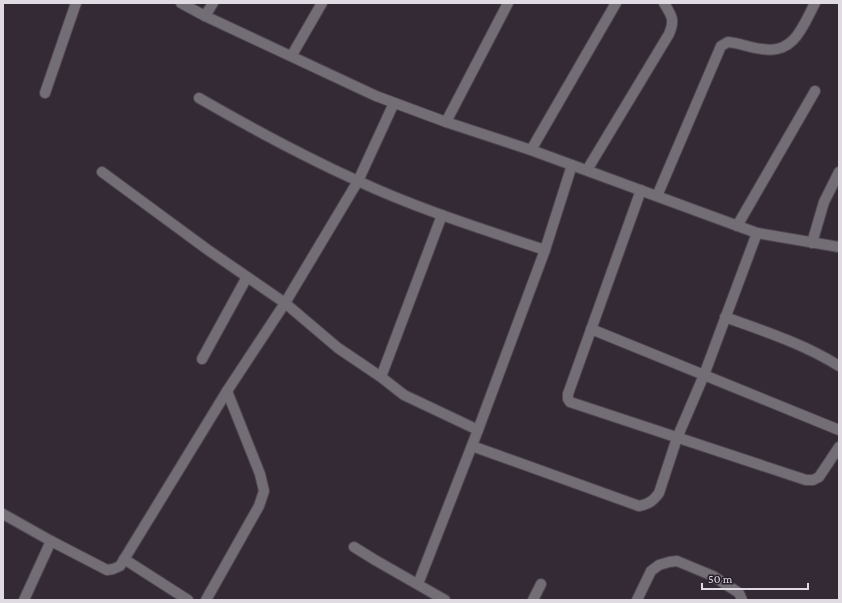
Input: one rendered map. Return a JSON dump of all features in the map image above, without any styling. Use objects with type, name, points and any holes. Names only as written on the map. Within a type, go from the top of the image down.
[{"type":"street","points":[[45,94],[76,3]]},
{"type":"street","points":[[181,3],[205,16],[394,103],[587,170],[757,234],[839,247]]},
{"type":"street","points":[[205,16],[213,3]]},
{"type":"street","points":[[292,56],[322,3]]},
{"type":"street","points":[[446,122],[508,3]]},
{"type":"street","points":[[531,150],[616,3]]},
{"type":"street","points":[[587,170],[669,34],[672,26],[672,16],[664,3]]},
{"type":"street","points":[[657,196],[721,46],[728,42],[763,50],[777,50],[789,45],[798,36],[815,3]]},
{"type":"street","points":[[736,226],[815,90]]},
{"type":"street","points":[[199,98],[251,128],[358,181],[442,215],[545,250]]},
{"type":"street","points":[[3,514],[51,542],[107,570],[120,566],[228,390],[285,303],[358,181],[394,103]]},
{"type":"street","points":[[418,584],[472,446],[545,250],[572,165]]},
{"type":"street","points":[[102,172],[208,250],[285,303],[338,348],[381,377],[404,395],[478,430]]},
{"type":"street","points":[[812,243],[824,202],[839,172]]},
{"type":"street","points":[[641,190],[568,394],[568,399],[570,402],[806,480],[813,480],[819,477],[839,447]]},
{"type":"street","points":[[381,377],[442,215]]},
{"type":"street","points":[[472,446],[639,506],[648,504],[655,499],[659,493],[677,438],[704,375],[757,234]]},
{"type":"street","points":[[202,359],[248,277]]},
{"type":"street","points":[[725,317],[792,342],[823,356],[839,366]]},
{"type":"street","points":[[591,329],[839,430]]},
{"type":"street","points":[[206,600],[259,506],[264,492],[260,474],[228,390]]},
{"type":"street","points":[[24,600],[51,542]]},
{"type":"street","points":[[354,547],[445,600]]},
{"type":"street","points":[[124,559],[188,600]]},
{"type":"street","points":[[637,600],[651,571],[659,565],[677,561],[713,576],[739,593],[742,600]]},
{"type":"street","points":[[533,600],[541,584]]}]
